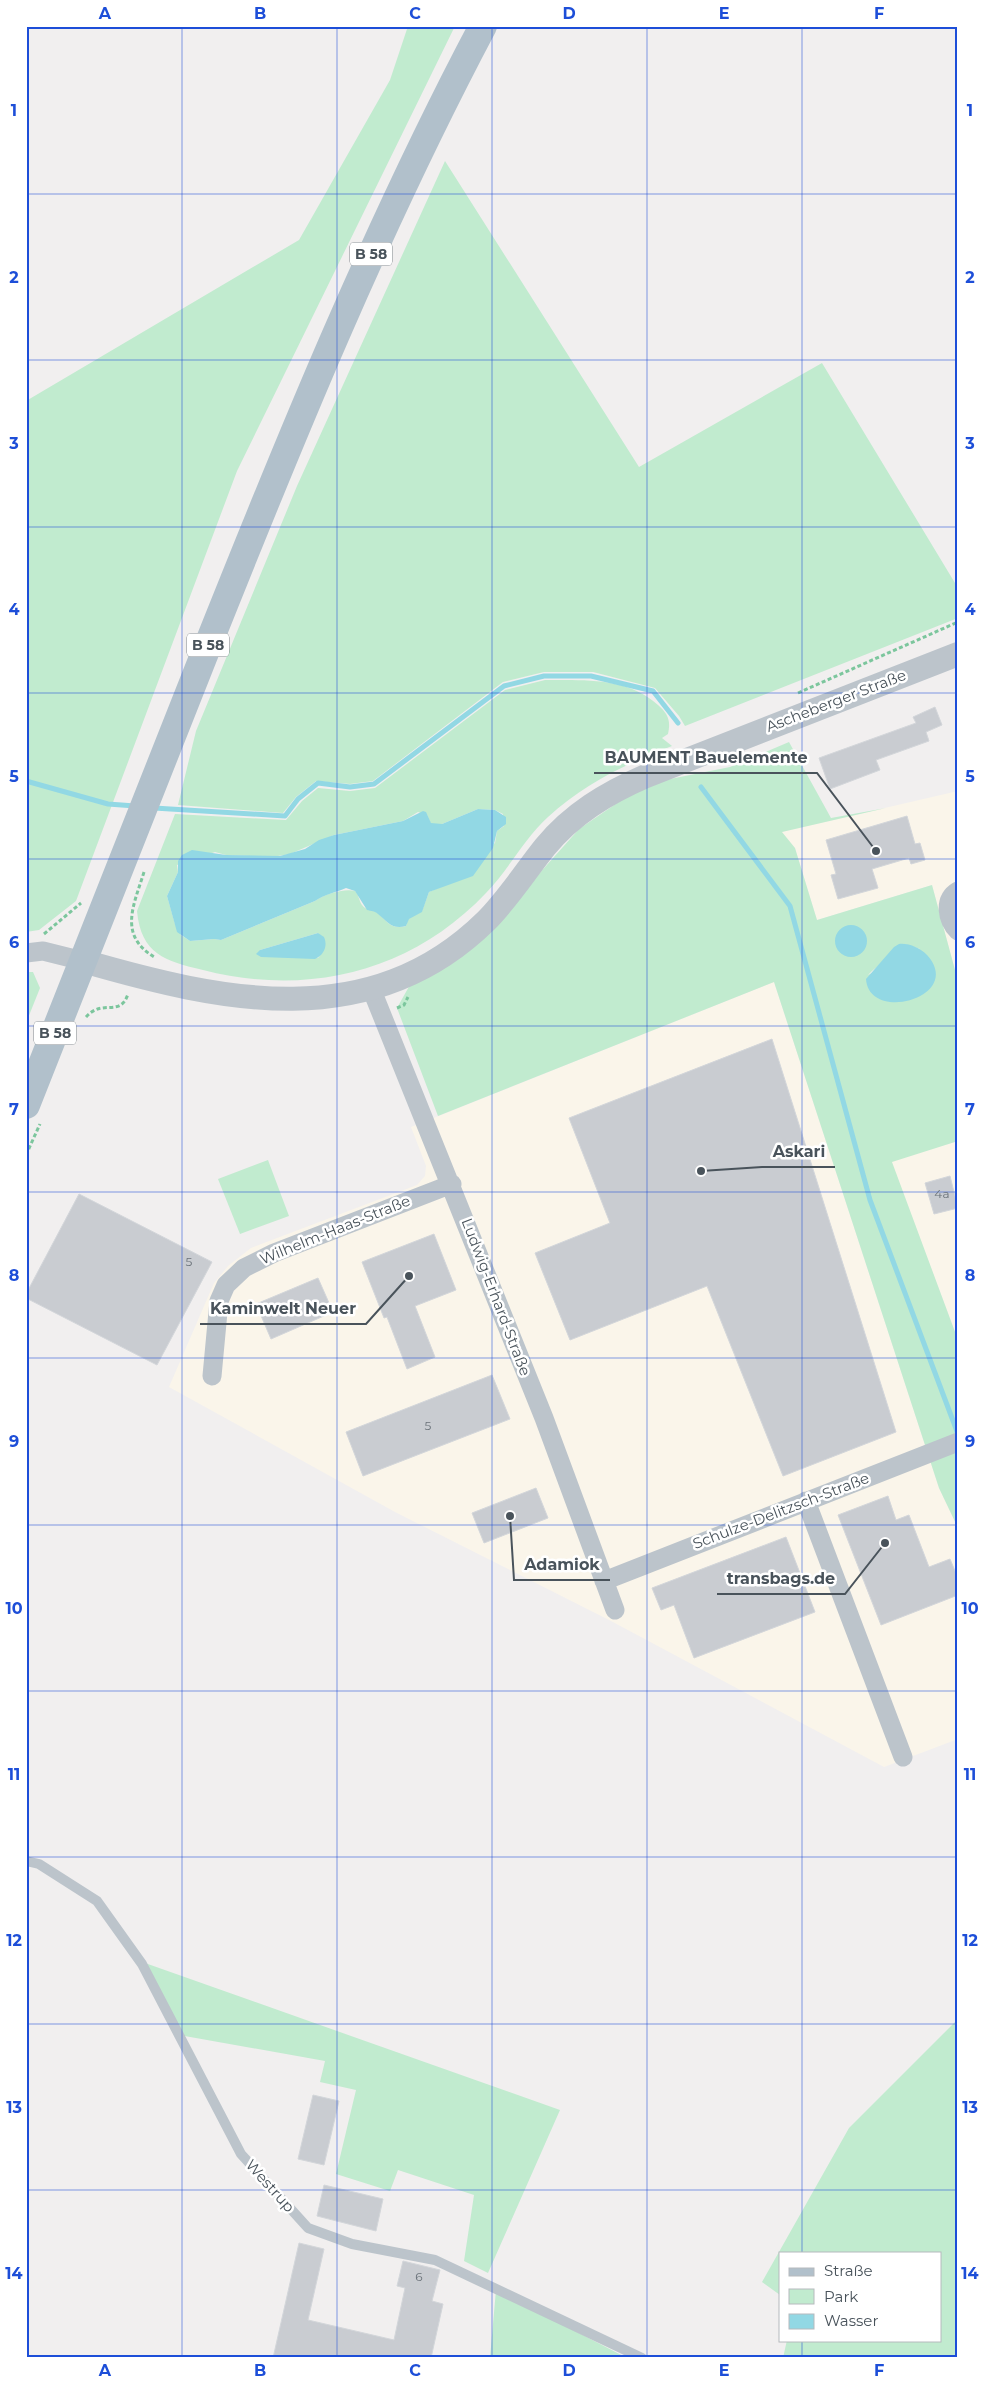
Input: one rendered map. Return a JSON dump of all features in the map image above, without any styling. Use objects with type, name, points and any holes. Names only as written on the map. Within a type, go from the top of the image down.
[{"type":"main road","name":"B 58","points":[[34,1112],[83,961],[266,497],[378,239],[446,96],[482,26]]},
{"type":"street","name":"Ascheberger Straße","points":[[83,961],[133,975],[216,994],[269,999],[317,998],[371,988],[427,964],[467,937],[486,921],[507,897],[558,833],[597,800],[646,776],[958,654]]},
{"type":"street","points":[[958,891],[949,901],[948,911],[953,926],[958,931]]},
{"type":"street","points":[[32,946],[43,951],[83,961]]},
{"type":"street","name":"Ludwig-Erhard-Straße","points":[[371,988],[452,1184],[544,1418],[615,1610]]},
{"type":"street","name":"Wilhelm-Haas-Straße","points":[[212,1376],[219,1301],[226,1285],[244,1268],[274,1253],[452,1184]]},
{"type":"street","name":"Schulze-Delitzsch-Straße","points":[[604,1581],[958,1442]]},
{"type":"street","points":[[806,1501],[903,1758]]},
{"type":"lane","name":"Westrup","points":[[26,1861],[39,1864],[97,1901],[142,1964],[241,2154],[308,2228],[352,2244],[435,2260],[642,2358]]},
{"type":"path","points":[[32,946],[82,903]]},
{"type":"path","points":[[82,1022],[92,1011],[103,1006],[118,1008],[125,1003],[133,975]]},
{"type":"path","points":[[26,1155],[34,1112]]},
{"type":"shaded area","points":[[958,791],[958,981],[932,885],[817,920],[795,848],[781,832]]},
{"type":"shaded area","points":[[774,982],[939,1488],[958,1528],[958,1739],[884,1767],[611,1621],[395,1512],[169,1387],[214,1283],[228,1266],[251,1248],[417,1185],[425,1176],[426,1166],[411,1127]]},
{"type":"shaded area","points":[[958,1141],[958,1340],[891,1161]]},
{"type":"green space","points":[[408,26],[455,26],[237,471],[76,901],[39,930],[26,932],[26,401],[299,240],[390,80]]},
{"type":"green space","points":[[445,161],[639,467],[822,363],[958,588],[958,618],[685,726],[655,688],[593,672],[544,672],[503,682],[373,781],[350,784],[316,781],[296,797],[283,813],[178,805],[196,731],[297,486]]},
{"type":"green space","points":[[545,680],[604,682],[633,689],[646,696],[664,711],[669,725],[668,734],[662,738],[672,746],[638,760],[591,784],[562,805],[531,835],[486,893],[457,920],[425,942],[391,959],[356,971],[319,978],[281,980],[242,978],[177,963],[166,959],[150,946],[139,926],[137,911],[175,814],[286,820],[302,801],[318,788],[350,791],[375,788],[505,690]],"holes":[[[478,809],[495,810],[503,814],[504,826],[497,831],[495,843],[447,884],[429,892],[422,911],[408,919],[406,926],[395,927],[391,925],[379,914],[364,907],[355,891],[351,890],[329,894],[221,940],[190,941],[181,935],[175,924],[167,896],[178,872],[177,865],[215,852],[226,855],[272,857],[290,854],[334,835],[403,821],[418,812],[427,815],[431,824],[442,824]],[[318,933],[324,950],[318,958],[260,950]]]},
{"type":"green space","points":[[789,742],[831,818],[886,808],[782,832],[795,848],[817,920],[932,885],[958,981],[958,1141],[892,1162],[958,1340],[958,1528],[939,1488],[774,982],[438,1116],[397,1008],[411,983],[487,932],[579,829],[645,784],[730,767]],"holes":[[[904,944],[920,949],[868,975]]]},
{"type":"green space","points":[[26,972],[33,972],[40,988],[26,1023]]},
{"type":"green space","points":[[268,1160],[289,1216],[240,1234],[218,1179]]},
{"type":"green space","points":[[145,1963],[560,2110],[488,2273],[464,2261],[474,2195],[398,2170],[390,2191],[336,2174],[356,2090],[320,2082],[325,2061],[179,2035]]},
{"type":"green space","points":[[958,2019],[958,2358],[783,2358],[787,2342],[942,2342],[942,2252],[779,2252],[779,2294],[762,2282],[849,2128]]},
{"type":"green space","points":[[496,2290],[627,2358],[490,2358]]},
{"type":"water","points":[[478,809],[495,810],[506,817],[506,824],[497,831],[493,848],[473,876],[429,892],[422,912],[409,919],[406,926],[394,926],[376,912],[367,910],[355,891],[346,888],[221,940],[190,941],[177,932],[167,896],[178,872],[178,861],[182,855],[192,850],[226,855],[280,856],[305,849],[319,840],[334,835],[403,821],[423,811],[426,812],[431,823],[442,824]]},
{"type":"water","points":[[851,925],[863,929],[867,941],[863,953],[851,957],[839,953],[835,941],[839,929]]},
{"type":"water","points":[[318,933],[324,937],[325,947],[321,955],[315,959],[261,957],[256,954],[260,950]]},
{"type":"water","points":[[899,944],[914,946],[927,955],[935,970],[934,983],[925,993],[912,1000],[897,1002],[882,1000],[871,993],[866,979],[894,947]]},
{"type":"building","points":[[935,707],[942,725],[926,732],[929,741],[876,760],[880,770],[830,789],[819,758],[916,723],[913,717]]},
{"type":"building","points":[[907,816],[915,844],[920,843],[925,860],[911,864],[909,858],[872,869],[878,888],[838,899],[831,875],[836,874],[826,840]]},
{"type":"building","points":[[772,1039],[896,1432],[783,1476],[707,1286],[570,1340],[535,1253],[610,1223],[569,1118]]},
{"type":"building","points":[[950,1176],[958,1208],[934,1214],[925,1183]]},
{"type":"building","points":[[79,1194],[212,1262],[157,1365],[26,1298],[26,1294]]},
{"type":"building","points":[[434,1234],[456,1290],[415,1306],[435,1357],[407,1369],[387,1317],[384,1318],[362,1262]]},
{"type":"building","points":[[318,1278],[333,1312],[271,1339],[256,1304]]},
{"type":"building","points":[[492,1375],[510,1419],[363,1476],[346,1432]]},
{"type":"building","points":[[536,1488],[548,1518],[484,1543],[472,1513]]},
{"type":"building","points":[[888,1496],[896,1520],[909,1515],[929,1567],[950,1559],[958,1578],[958,1595],[881,1625],[838,1515]]},
{"type":"building","points":[[786,1537],[815,1612],[694,1658],[674,1605],[661,1610],[652,1588]]},
{"type":"building","points":[[313,2095],[339,2101],[324,2165],[298,2159]]},
{"type":"building","points":[[324,2185],[383,2199],[376,2231],[317,2216]]},
{"type":"building","points":[[299,2243],[324,2249],[308,2320],[394,2340],[405,2288],[397,2286],[403,2261],[440,2270],[432,2301],[443,2304],[431,2358],[273,2358]]},
{"type":"waterway","points":[[154,808],[285,816],[298,799],[318,783],[350,787],[374,784],[504,686],[544,676],[591,676],[653,691],[678,723]]},
{"type":"waterway","points":[[26,781],[108,804],[135,806]]},
{"type":"waterway","points":[[701,787],[790,906],[870,1200],[958,1434]]},
{"type":"place","name":"BAUMENT Bauelemente","points":[[876,851]]},
{"type":"place","name":"Askari","points":[[701,1171]]},
{"type":"place","name":"Kaminwelt Neuer","points":[[409,1276]]},
{"type":"place","name":"Adamiok","points":[[510,1516]]},
{"type":"place","name":"transbags.de","points":[[885,1543]]}]
